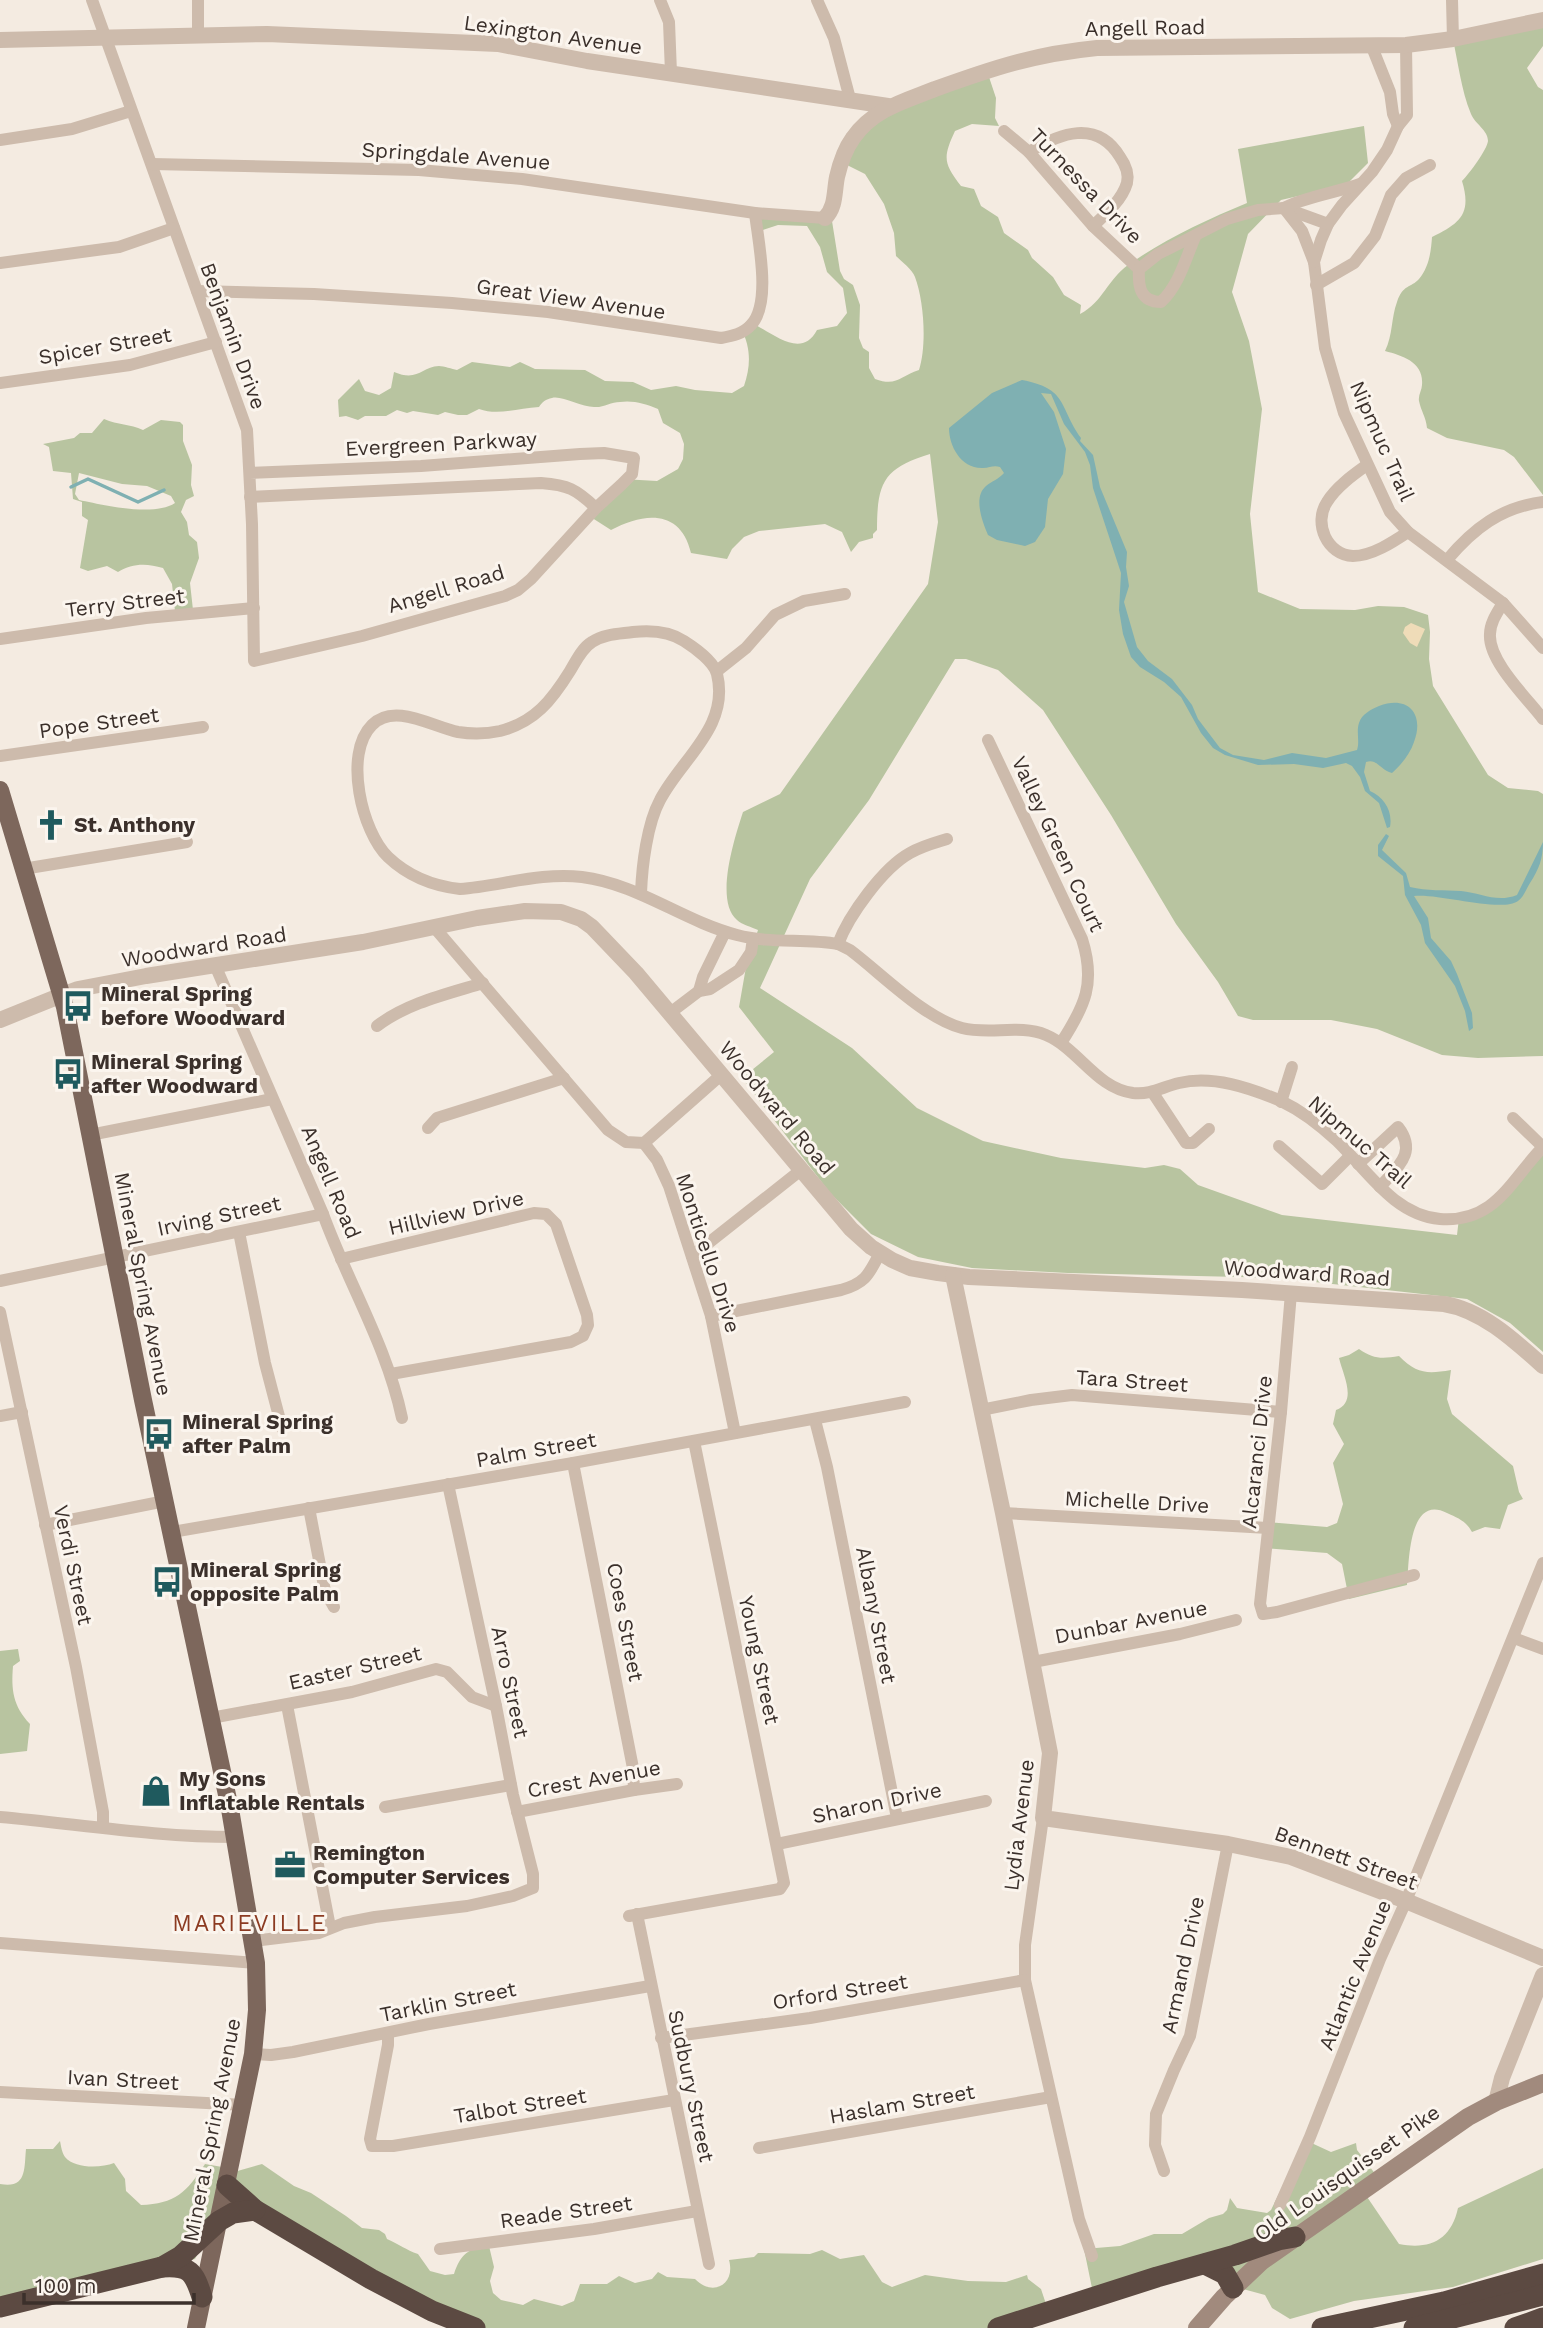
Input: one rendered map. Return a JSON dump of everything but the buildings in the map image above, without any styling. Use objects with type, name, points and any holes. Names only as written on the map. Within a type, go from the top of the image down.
[{"type":"highway","points":[[227,2185],[255,2210],[414,2302],[475,2328]]},
{"type":"highway","points":[[162,2267],[181,2256],[219,2221],[233,2213],[255,2210]]},
{"type":"highway","points":[[998,2328],[1295,2237]]},
{"type":"highway","points":[[1205,2264],[1225,2274],[1233,2288]]},
{"type":"highway","points":[[0,2307],[162,2267],[178,2267],[190,2271],[202,2297]]},
{"type":"highway","points":[[1322,2328],[1432,2305],[1543,2274]]},
{"type":"highway","points":[[1414,2328],[1543,2295]]},
{"type":"highway","points":[[1516,2328],[1543,2318]]},
{"type":"main road","name":"Mineral Spring Avenue","points":[[0,790],[60,996],[211,1718],[235,1837],[256,1963],[257,2010],[253,2054],[196,2328]]},
{"type":"main road","name":"Old Louisquisset Pike","points":[[1197,2328],[1262,2261],[1295,2237],[1468,2117],[1496,2102],[1543,2083]]},
{"type":"street","name":"Benjamin Drive","points":[[92,0],[247,430],[254,661]]},
{"type":"street","points":[[198,0],[198,34]]},
{"type":"street","points":[[660,0],[669,22],[671,73]]},
{"type":"street","points":[[817,0],[834,38],[850,99]]},
{"type":"street","points":[[1452,0],[1453,39]]},
{"type":"street","name":"Angell Road","points":[[825,218],[834,201],[842,159],[853,138],[867,121],[888,106],[998,66],[1054,52],[1097,48],[1406,46],[1543,20]]},
{"type":"street","name":"Lexington Avenue","points":[[0,40],[267,34],[498,44],[587,61],[888,106]]},
{"type":"street","name":"Nipmuc Trail","points":[[1406,46],[1407,115],[1372,172],[1328,224],[1314,262],[1325,348],[1344,413],[1391,512],[1408,532],[1503,603],[1543,648]]},
{"type":"street","points":[[1372,47],[1391,92],[1393,114],[1398,126]]},
{"type":"street","points":[[0,139],[72,129],[131,111]]},
{"type":"street","name":"Turnessa Drive","points":[[1004,131],[1029,152],[1093,226],[1139,269]]},
{"type":"street","points":[[1029,152],[1061,135],[1077,133],[1104,139],[1113,148],[1125,165],[1127,183],[1115,204],[1093,226]]},
{"type":"street","name":"Springdale Avenue","points":[[152,164],[419,170],[576,186],[755,213]]},
{"type":"street","points":[[1317,285],[1354,263],[1375,236],[1391,195],[1406,178],[1430,165]]},
{"type":"street","points":[[1284,208],[1294,202],[1360,184]]},
{"type":"street","points":[[1284,208],[1302,231],[1314,262]]},
{"type":"street","points":[[1195,237],[1170,293],[1161,302],[1152,302],[1143,297],[1139,284],[1139,269],[1158,254],[1243,214],[1284,208],[1328,224]]},
{"type":"street","points":[[755,213],[825,218]]},
{"type":"street","name":"Great View Avenue","points":[[197,291],[314,294],[452,303],[548,312],[721,338],[744,331],[753,323],[759,311],[762,291],[755,213]]},
{"type":"street","points":[[0,263],[118,247],[174,228]]},
{"type":"street","name":"Spicer Street","points":[[0,383],[130,365],[216,342]]},
{"type":"street","name":"Evergreen Parkway","points":[[250,474],[435,465],[580,454],[614,454],[634,458]]},
{"type":"street","name":"Angell Road","points":[[254,661],[362,636],[518,590],[632,474],[634,458]]},
{"type":"street","points":[[1367,465],[1327,502],[1322,511],[1323,534],[1340,553],[1354,556],[1387,545],[1408,532]]},
{"type":"street","name":"Evergreen Parkway","points":[[250,497],[541,483],[572,488],[596,508]]},
{"type":"street","points":[[1447,560],[1465,538],[1492,517],[1520,506],[1543,502]]},
{"type":"street","points":[[717,671],[746,648],[775,615],[804,601],[845,594]]},
{"type":"street","points":[[1503,603],[1491,626],[1491,644],[1502,666],[1543,719]]},
{"type":"street","name":"Terry Street","points":[[0,639],[145,618],[254,608]]},
{"type":"street","points":[[641,893],[642,870],[658,803],[668,784],[710,729],[719,695],[717,671],[681,639],[665,632],[641,631],[602,637],[590,643],[578,656],[546,706],[519,724],[501,731],[473,733],[395,716],[383,718],[371,725],[356,770],[369,827],[387,856],[414,877],[445,888],[460,889],[549,876],[598,880],[641,893],[725,932],[753,939],[838,944],[856,911],[897,861],[924,846],[947,839]]},
{"type":"street","name":"Pope Street","points":[[0,756],[203,727]]},
{"type":"street","name":"Valley Green Court","points":[[988,740],[1082,939],[1087,955],[1087,996],[1061,1043]]},
{"type":"street","points":[[23,869],[187,842]]},
{"type":"street","name":"Woodward Road","points":[[0,1020],[78,989],[525,911],[561,912],[581,919],[592,927],[636,972],[851,1229],[880,1253],[910,1268],[953,1275],[1431,1302],[1456,1306],[1507,1334],[1543,1366]]},
{"type":"street","points":[[434,927],[608,1130],[626,1142],[644,1143],[722,1075]]},
{"type":"street","points":[[699,991],[725,932]]},
{"type":"street","points":[[670,1013],[699,991],[710,989],[738,970],[751,952],[753,939]]},
{"type":"street","name":"Nipmuc Trail","points":[[838,944],[850,950],[921,1006],[945,1021],[972,1029],[1031,1031],[1045,1035],[1061,1043],[1112,1087],[1133,1093],[1153,1093],[1179,1083],[1208,1080],[1234,1085],[1281,1101],[1314,1121],[1398,1203],[1422,1215],[1442,1219],[1477,1214],[1497,1201],[1543,1147]]},
{"type":"street","name":"Angell Road","points":[[215,964],[391,1374],[402,1418]]},
{"type":"street","points":[[377,1026],[423,1002],[483,983]]},
{"type":"street","points":[[1281,1101],[1292,1067]]},
{"type":"street","points":[[428,1128],[438,1118],[564,1078]]},
{"type":"street","points":[[1153,1093],[1186,1143],[1193,1143],[1209,1129]]},
{"type":"street","points":[[90,1135],[272,1099]]},
{"type":"street","points":[[1513,1118],[1543,1147]]},
{"type":"street","points":[[1279,1146],[1322,1184],[1398,1127],[1407,1138],[1406,1157],[1380,1188]]},
{"type":"street","name":"Monticello Drive","points":[[644,1143],[657,1160],[669,1186],[711,1316],[735,1433]]},
{"type":"street","points":[[692,1256],[801,1170]]},
{"type":"street","name":"Hillview Drive","points":[[341,1259],[534,1213],[546,1214],[556,1224],[587,1315],[588,1325],[583,1336],[571,1342],[391,1374]]},
{"type":"street","name":"Irving Street","points":[[0,1281],[323,1214]]},
{"type":"street","points":[[239,1232],[265,1363],[282,1428]]},
{"type":"street","points":[[711,1316],[858,1285],[866,1279],[880,1253]]},
{"type":"street","name":"Lydia Avenue","points":[[953,1275],[1050,1753],[1025,1945],[1026,1980],[1079,2218],[1091,2256]]},
{"type":"street","name":"Alcaranci Drive","points":[[1291,1293],[1261,1604],[1263,1614],[1414,1575]]},
{"type":"street","name":"Verdi Street","points":[[0,1311],[78,1679],[103,1812],[103,1827]]},
{"type":"street","name":"Tara Street","points":[[981,1410],[1072,1395],[1281,1412]]},
{"type":"street","name":"Palm Street","points":[[172,1532],[905,1402]]},
{"type":"street","points":[[0,1416],[22,1412]]},
{"type":"street","name":"Albany Street","points":[[815,1420],[827,1467],[897,1818]]},
{"type":"street","name":"Young Street","points":[[633,1915],[783,1887],[777,1844],[694,1441]]},
{"type":"street","name":"Coes Street","points":[[573,1463],[633,1768],[634,1790]]},
{"type":"street","name":"Arro Street","points":[[330,1927],[394,1914],[478,1904],[533,1888],[533,1874],[511,1785],[448,1484]]},
{"type":"street","points":[[46,1525],[165,1501]]},
{"type":"street","points":[[309,1508],[325,1591],[334,1607]]},
{"type":"street","name":"Michelle Drive","points":[[1003,1513],[1268,1528]]},
{"type":"street","name":"Atlantic Avenue","points":[[1280,2205],[1543,1563]]},
{"type":"street","name":"Dunbar Avenue","points":[[1033,1662],[1180,1634],[1236,1620]]},
{"type":"street","points":[[1514,1638],[1543,1649]]},
{"type":"street","name":"Easter Street","points":[[211,1718],[362,1690],[436,1669],[447,1672],[472,1697],[496,1706]]},
{"type":"street","points":[[253,1941],[319,1933],[330,1927],[286,1704]]},
{"type":"street","name":"Crest Avenue","points":[[517,1812],[677,1784]]},
{"type":"street","points":[[385,1807],[511,1785]]},
{"type":"street","name":"Sharon Drive","points":[[777,1844],[986,1801]]},
{"type":"street","points":[[0,1817],[134,1832],[235,1837]]},
{"type":"street","name":"Bennett Street","points":[[1042,1818],[1228,1844],[1291,1857],[1543,1958]]},
{"type":"street","name":"Armand Drive","points":[[1164,2171],[1156,2146],[1156,2114],[1190,2036],[1228,1844]]},
{"type":"street","name":"Sudbury Street","points":[[633,1915],[709,2264]]},
{"type":"street","points":[[0,1942],[256,1963]]},
{"type":"street","points":[[1496,2102],[1502,2078],[1543,1975]]},
{"type":"street","name":"Orford Street","points":[[661,2038],[810,2018],[1026,1980]]},
{"type":"street","name":"Tarklin Street","points":[[253,2054],[293,2052],[429,2024],[650,1986]]},
{"type":"street","name":"Talbot Street","points":[[387,2033],[388,2045],[370,2139],[372,2146],[403,2144],[674,2100]]},
{"type":"street","name":"Ivan Street","points":[[0,2092],[244,2105]]},
{"type":"street","name":"Haslam Street","points":[[759,2148],[1051,2097]]},
{"type":"street","name":"Reade Street","points":[[440,2249],[594,2229],[697,2211]]},
{"type":"green space","points":[[1543,14],[1543,46],[1527,68],[1538,87],[1543,90],[1543,495],[1514,457],[1504,450],[1447,438],[1427,428],[1419,401],[1422,385],[1420,371],[1411,361],[1385,351],[1399,296],[1419,279],[1425,269],[1432,237],[1450,227],[1461,216],[1465,202],[1462,181],[1481,156],[1488,141],[1468,105],[1452,35]]},
{"type":"green space","points":[[986,68],[996,98],[995,118],[999,126],[972,124],[955,131],[948,147],[948,165],[961,186],[974,189],[981,206],[998,217],[1004,233],[1028,250],[1032,258],[1053,277],[1064,295],[1081,305],[1080,314],[1094,303],[1128,265],[1186,231],[1247,203],[1238,149],[1364,126],[1368,163],[1346,185],[1281,200],[1248,234],[1232,292],[1249,341],[1262,409],[1250,514],[1258,592],[1300,609],[1404,607],[1428,615],[1433,686],[1488,775],[1508,788],[1538,791],[1543,794],[1543,1056],[1478,1058],[1442,1055],[1377,1029],[1331,1020],[1253,1020],[1238,1016],[1218,982],[1176,924],[1111,815],[1043,710],[998,670],[966,659],[955,659],[869,800],[810,879],[760,988],[852,1048],[917,1108],[983,1141],[1061,1158],[1145,1168],[1164,1165],[1180,1169],[1198,1185],[1282,1215],[1457,1235],[1459,1218],[1494,1199],[1543,1143],[1543,1352],[1510,1323],[1467,1299],[1279,1278],[972,1268],[918,1257],[871,1234],[830,1193],[742,1078],[774,1052],[739,1007],[746,967],[758,930],[737,920],[730,911],[727,898],[728,868],[743,812],[780,794],[928,584],[938,522],[930,454],[902,465],[886,479],[879,500],[877,530],[873,538],[859,542],[851,552],[842,532],[825,524],[759,531],[744,537],[732,549],[727,559],[691,553],[679,528],[660,518],[636,520],[611,530],[586,514],[622,479],[657,481],[678,469],[683,459],[684,444],[680,433],[663,423],[658,409],[653,407],[617,402],[597,407],[550,398],[539,407],[501,412],[479,409],[467,415],[445,412],[438,415],[397,410],[386,416],[365,416],[358,420],[339,417],[338,400],[359,379],[365,391],[379,395],[391,388],[394,372],[414,375],[439,366],[457,370],[472,362],[510,367],[520,362],[535,369],[585,370],[605,381],[633,382],[651,390],[676,386],[732,393],[744,386],[748,371],[748,350],[741,328],[747,321],[784,340],[802,343],[810,339],[817,330],[837,326],[847,313],[843,288],[827,272],[820,247],[807,226],[778,225],[754,233],[754,217],[832,221],[840,271],[844,279],[853,285],[860,305],[859,338],[863,348],[869,352],[869,368],[875,379],[894,381],[919,370],[923,348],[923,323],[921,298],[915,277],[896,256],[894,233],[884,204],[865,174],[837,160],[853,128]]},
{"type":"green space","points":[[104,419],[143,430],[161,420],[180,422],[183,425],[183,441],[192,465],[191,485],[194,496],[186,500],[181,512],[187,522],[189,535],[197,542],[199,558],[190,583],[193,610],[175,611],[172,584],[163,568],[140,565],[118,572],[107,566],[88,571],[80,568],[88,520],[82,516],[82,502],[73,499],[71,473],[53,471],[49,447],[43,444],[74,438],[80,433],[92,433]],"holes":[[[79,473],[122,484],[147,486],[171,496],[175,503],[155,509],[128,509],[79,500],[75,494]]]},
{"type":"green space","points":[[1359,1349],[1378,1357],[1399,1356],[1411,1366],[1423,1371],[1451,1370],[1447,1399],[1452,1414],[1513,1466],[1523,1499],[1508,1505],[1500,1529],[1485,1527],[1472,1532],[1464,1522],[1447,1513],[1434,1509],[1425,1513],[1418,1521],[1413,1534],[1407,1585],[1349,1599],[1342,1564],[1327,1553],[1265,1548],[1267,1522],[1327,1527],[1337,1523],[1343,1504],[1333,1463],[1344,1444],[1333,1424],[1336,1410],[1343,1406],[1348,1395],[1339,1358]]},
{"type":"green space","points":[[18,1649],[20,1661],[13,1666],[12,1683],[20,1711],[30,1724],[27,1751],[0,1754],[0,1651]]},
{"type":"green space","points":[[1305,2140],[1331,2152],[1356,2143],[1357,2150],[1376,2175],[1361,2188],[1399,2244],[1420,2245],[1438,2240],[1450,2228],[1458,2208],[1543,2168],[1543,2259],[1453,2287],[1354,2301],[1290,2319],[1272,2308],[1265,2295],[1232,2286],[1231,2267],[1093,2293],[1084,2249],[1120,2246],[1154,2234],[1182,2234],[1209,2218],[1223,2214],[1230,2198],[1237,2208],[1267,2213],[1271,2210]]},
{"type":"green space","points":[[60,2141],[65,2157],[75,2164],[102,2166],[114,2163],[125,2179],[126,2191],[141,2205],[163,2202],[179,2195],[205,2164],[228,2168],[234,2172],[262,2164],[362,2228],[379,2230],[387,2239],[418,2254],[430,2271],[445,2275],[454,2274],[466,2253],[489,2246],[494,2267],[490,2281],[493,2293],[501,2300],[523,2305],[534,2299],[562,2306],[574,2301],[580,2284],[607,2284],[619,2276],[635,2283],[652,2279],[658,2272],[667,2277],[695,2279],[708,2287],[721,2286],[729,2276],[729,2260],[754,2257],[758,2253],[810,2254],[822,2250],[840,2259],[864,2255],[882,2282],[892,2287],[925,2275],[968,2281],[1006,2282],[1027,2275],[1028,2279],[1041,2289],[1049,2313],[1000,2328],[471,2328],[243,2209],[205,2240],[195,2259],[0,2309],[0,2184],[9,2185],[20,2180],[26,2149],[53,2149]]},
{"type":"sand","points":[[1411,623],[1425,629],[1417,647],[1410,643],[1403,633],[1405,627]]},
{"type":"water","points":[[1022,380],[1047,388],[1055,394],[1081,438],[1080,441],[1093,455],[1100,487],[1127,552],[1129,586],[1124,602],[1137,647],[1148,661],[1172,679],[1220,748],[1233,755],[1264,760],[1292,753],[1326,758],[1357,750],[1359,723],[1370,711],[1389,703],[1398,703],[1411,709],[1415,715],[1417,732],[1405,759],[1392,773],[1370,761],[1366,762],[1364,772],[1370,791],[1386,805],[1390,815],[1390,827],[1387,828],[1379,803],[1365,791],[1360,777],[1352,766],[1346,763],[1323,768],[1294,764],[1258,765],[1225,755],[1213,748],[1201,733],[1181,697],[1140,667],[1131,657],[1119,610],[1121,573],[1093,488],[1090,465],[1085,452],[1064,424],[1051,394],[1041,393],[1054,412],[1066,449],[1063,474],[1048,499],[1045,527],[1035,542],[1025,546],[997,540],[988,535],[980,509],[980,496],[986,486],[1004,473],[1000,467],[975,467],[963,461],[951,442],[949,428],[992,393]]},
{"type":"water","points":[[1386,834],[1389,836],[1382,850],[1406,873],[1410,887],[1461,891],[1496,898],[1517,895],[1543,842],[1538,868],[1518,901],[1498,905],[1414,896],[1428,918],[1431,938],[1451,961],[1457,974],[1472,1013],[1473,1028],[1469,1031],[1465,1011],[1455,986],[1425,943],[1421,925],[1405,895],[1403,876],[1378,856],[1378,845]]},
{"type":"waterway","points":[[71,487],[88,479],[138,502],[164,490]]},
{"type":"place","name":"St. Anthony","points":[[51,825]]},
{"type":"place","name":"Mineral Spring before Woodward","points":[[78,1006]]},
{"type":"place","name":"Mineral Spring after Woodward","points":[[68,1074]]},
{"type":"place","name":"Mineral Spring after Palm","points":[[159,1434]]},
{"type":"place","name":"Mineral Spring opposite Palm","points":[[167,1582]]},
{"type":"place","name":"My Sons Inflatable Rentals","points":[[156,1791]]},
{"type":"place","name":"Remington Computer Services","points":[[290,1865]]},
{"type":"district","name":"MARIEVILLE","points":[[250,1923]]}]
